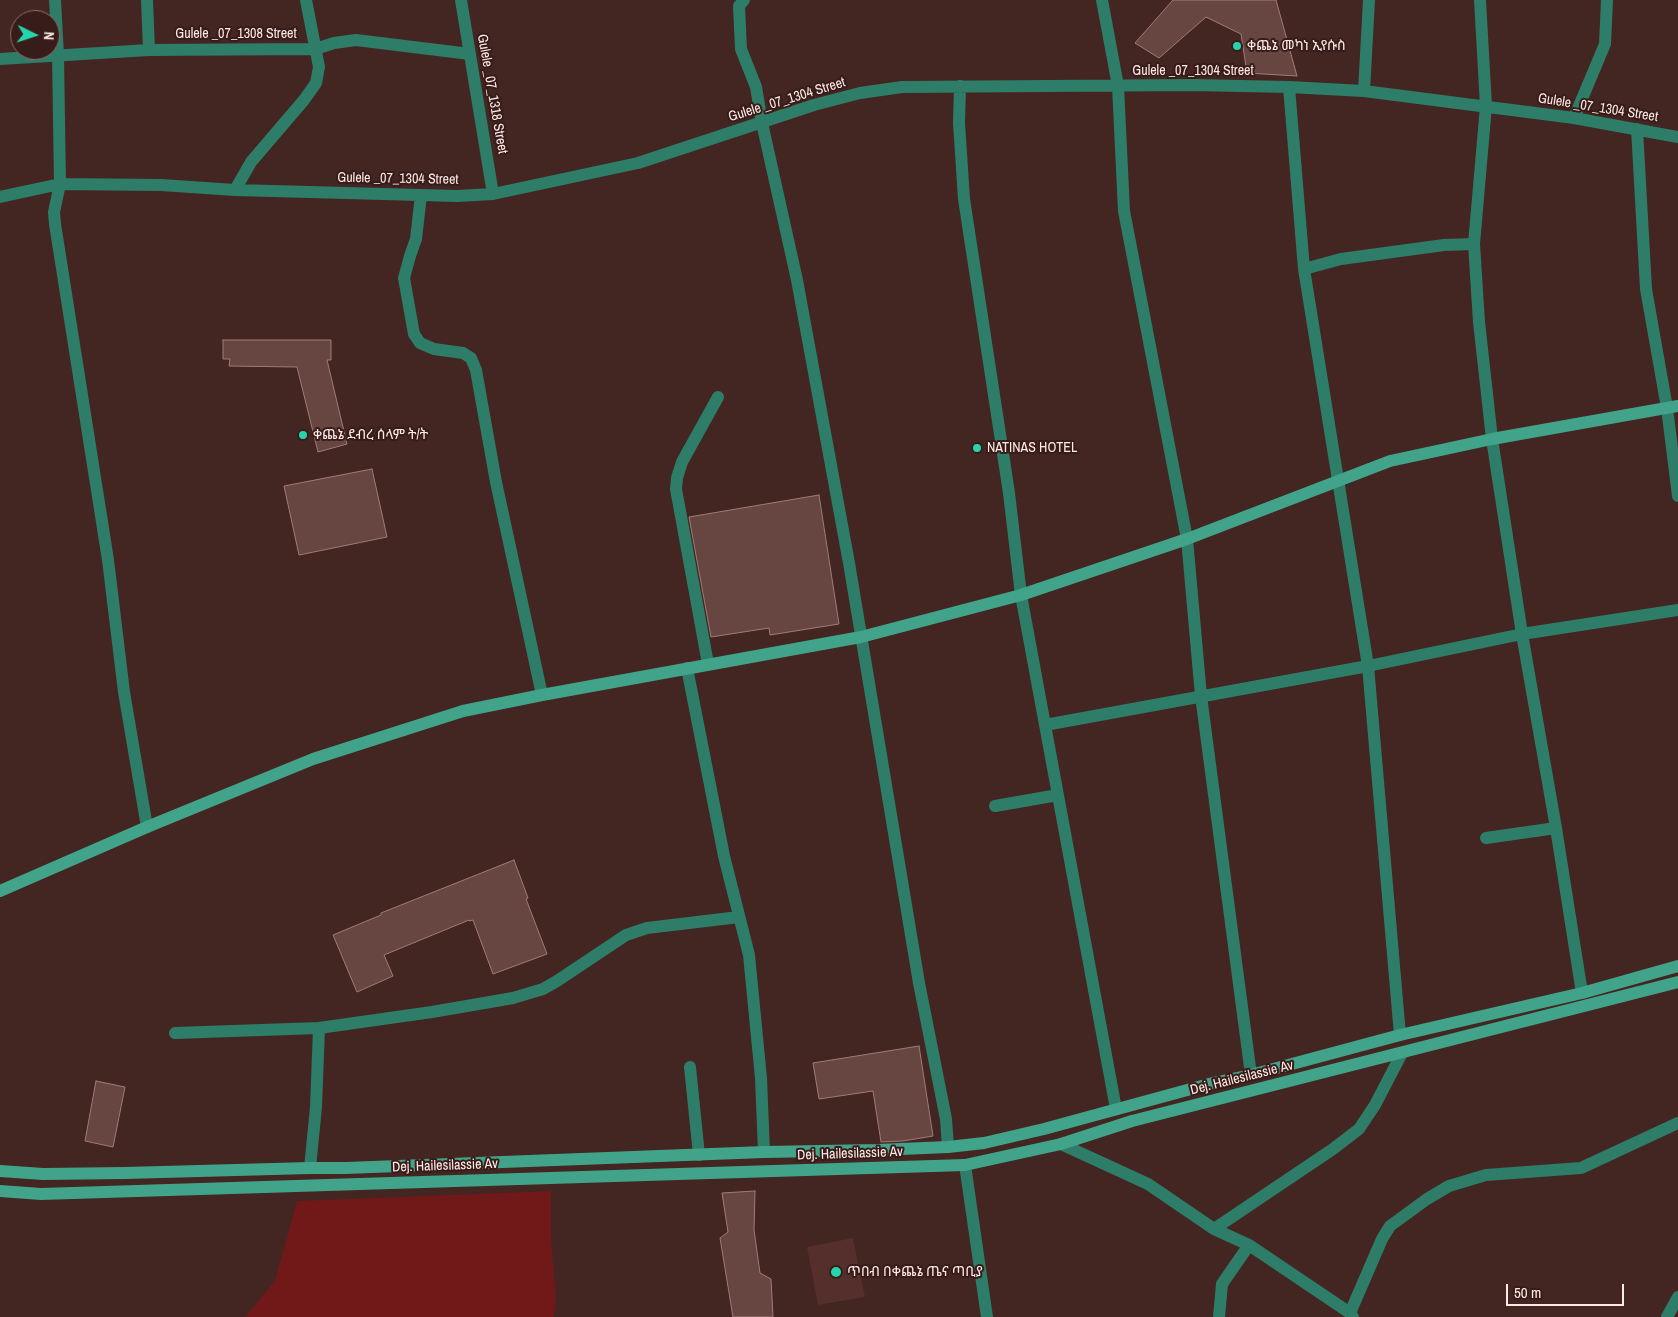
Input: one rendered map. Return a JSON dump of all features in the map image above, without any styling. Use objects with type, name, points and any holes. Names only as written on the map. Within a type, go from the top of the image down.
[{"type":"main road","points":[[0,891],[147,827],[313,759],[463,711],[861,637],[1021,595],[1187,539],[1390,461],[1492,439],[1673,407]]},
{"type":"main road","points":[[0,1171],[43,1174],[125,1174],[346,1168],[764,1152],[877,1150],[948,1147],[984,1143],[1400,1035],[1582,993],[1678,966]]},
{"type":"main road","name":"Dej. Hailesilassie Av","points":[[0,1191],[51,1194],[965,1165],[1061,1144],[1132,1121],[1678,982]]},
{"type":"street","points":[[147,0],[149,50]]},
{"type":"street","points":[[236,190],[251,162],[304,100],[316,83],[319,67],[306,0]]},
{"type":"street","name":"Gulele _07_1318 Street","points":[[461,0],[493,194]]},
{"type":"street","points":[[1102,0],[1118,86],[1124,211],[1187,539],[1201,696],[1251,1075]]},
{"type":"street","points":[[1364,91],[1369,0]]},
{"type":"street","points":[[1480,0],[1486,106],[1474,244],[1492,439],[1522,634],[1556,828],[1582,993]]},
{"type":"street","points":[[1574,118],[1605,44],[1607,0]]},
{"type":"street","points":[[738,2],[741,49],[756,87],[762,123],[797,280],[861,637],[903,891],[946,1119],[948,1147]]},
{"type":"street","name":"Gulele _07_1308 Street","points":[[60,55],[149,50],[315,49],[334,43],[356,40],[470,54]]},
{"type":"street","points":[[58,60],[60,184],[54,212],[55,224],[108,560],[124,692],[147,827]]},
{"type":"street","points":[[960,86],[964,199],[1009,493],[1021,595],[1116,1109]]},
{"type":"street","name":"Gulele _07_1304 Street","points":[[0,197],[60,184],[161,185],[236,190],[457,196],[493,194],[638,163],[814,105],[860,93],[902,87],[1289,87],[1364,91],[1574,118],[1678,137]]},
{"type":"street","points":[[1289,87],[1304,269],[1368,666],[1400,1035]]},
{"type":"street","points":[[1637,129],[1646,289],[1673,407],[1678,496]]},
{"type":"street","points":[[421,195],[416,239],[404,278],[413,328],[420,343],[434,349],[463,353],[471,358],[476,370],[496,482],[542,695]]},
{"type":"street","points":[[1304,269],[1340,259],[1444,245],[1474,244]]},
{"type":"street","points":[[708,664],[676,489],[682,462],[718,397]]},
{"type":"street","points":[[1045,725],[1368,666],[1522,634],[1678,610]]},
{"type":"street","points":[[687,668],[724,856],[749,955],[761,1078],[764,1152]]},
{"type":"street","points":[[995,806],[1058,795]]},
{"type":"street","points":[[1486,838],[1556,828]]},
{"type":"street","points":[[175,1033],[319,1028],[513,998],[543,989],[626,935],[647,928],[739,917]]},
{"type":"street","points":[[310,1168],[316,1107],[319,1028]]},
{"type":"street","points":[[1214,1230],[1333,1149],[1358,1129],[1375,1105],[1402,1053]]},
{"type":"street","points":[[690,1067],[699,1155]]},
{"type":"street","points":[[1061,1144],[1148,1184],[1214,1230],[1249,1245],[1351,1315],[1382,1239],[1390,1226],[1427,1199],[1450,1186],[1486,1175],[1581,1168],[1678,1123]]},
{"type":"street","points":[[965,1165],[988,1317]]},
{"type":"street","points":[[1219,1317],[1222,1284],[1249,1245]]},
{"type":"street","points":[[1667,1317],[1678,1297]]},
{"type":"shaded area","points":[[551,1191],[551,1240],[556,1298],[554,1317],[245,1317],[275,1281],[297,1201]]},
{"type":"shaded area","name":"ጥበብ በቀጨኔ ጤና ጣቢያ","points":[[853,1238],[865,1297],[818,1305],[807,1247]]},
{"type":"building","points":[[1173,0],[1276,0],[1297,76],[1247,73],[1241,34],[1206,17],[1159,58],[1135,43]]},
{"type":"building","points":[[223,340],[331,340],[331,360],[327,360],[347,444],[318,452],[297,367],[229,366],[230,359],[223,359]]},
{"type":"building","points":[[372,469],[387,537],[299,555],[284,486]]},
{"type":"building","points":[[819,495],[839,624],[770,635],[769,628],[711,637],[689,517]]},
{"type":"building","points":[[514,860],[528,898],[526,899],[547,954],[493,974],[473,920],[469,920],[384,955],[393,976],[357,992],[333,935],[381,915],[381,913]]},
{"type":"building","points":[[919,1046],[933,1136],[903,1141],[881,1142],[873,1091],[819,1099],[813,1063]]},
{"type":"building","points":[[96,1081],[125,1087],[113,1147],[85,1141]]},
{"type":"building","points":[[755,1191],[754,1230],[760,1273],[771,1279],[773,1317],[733,1317],[720,1238],[728,1232],[722,1193]]},
{"type":"place","name":"ቀጨኔ መካነ ኢየሱስ","points":[[1237,46]]},
{"type":"place","name":"ቀጨኔ ደብረ ሰላም ት/ት","points":[[303,435]]},
{"type":"place","name":"NATINAS HOTEL","points":[[977,448]]},
{"type":"place","name":"ጥበብ በቀጨኔ ጤና ጣቢያ","points":[[836,1272]]}]
